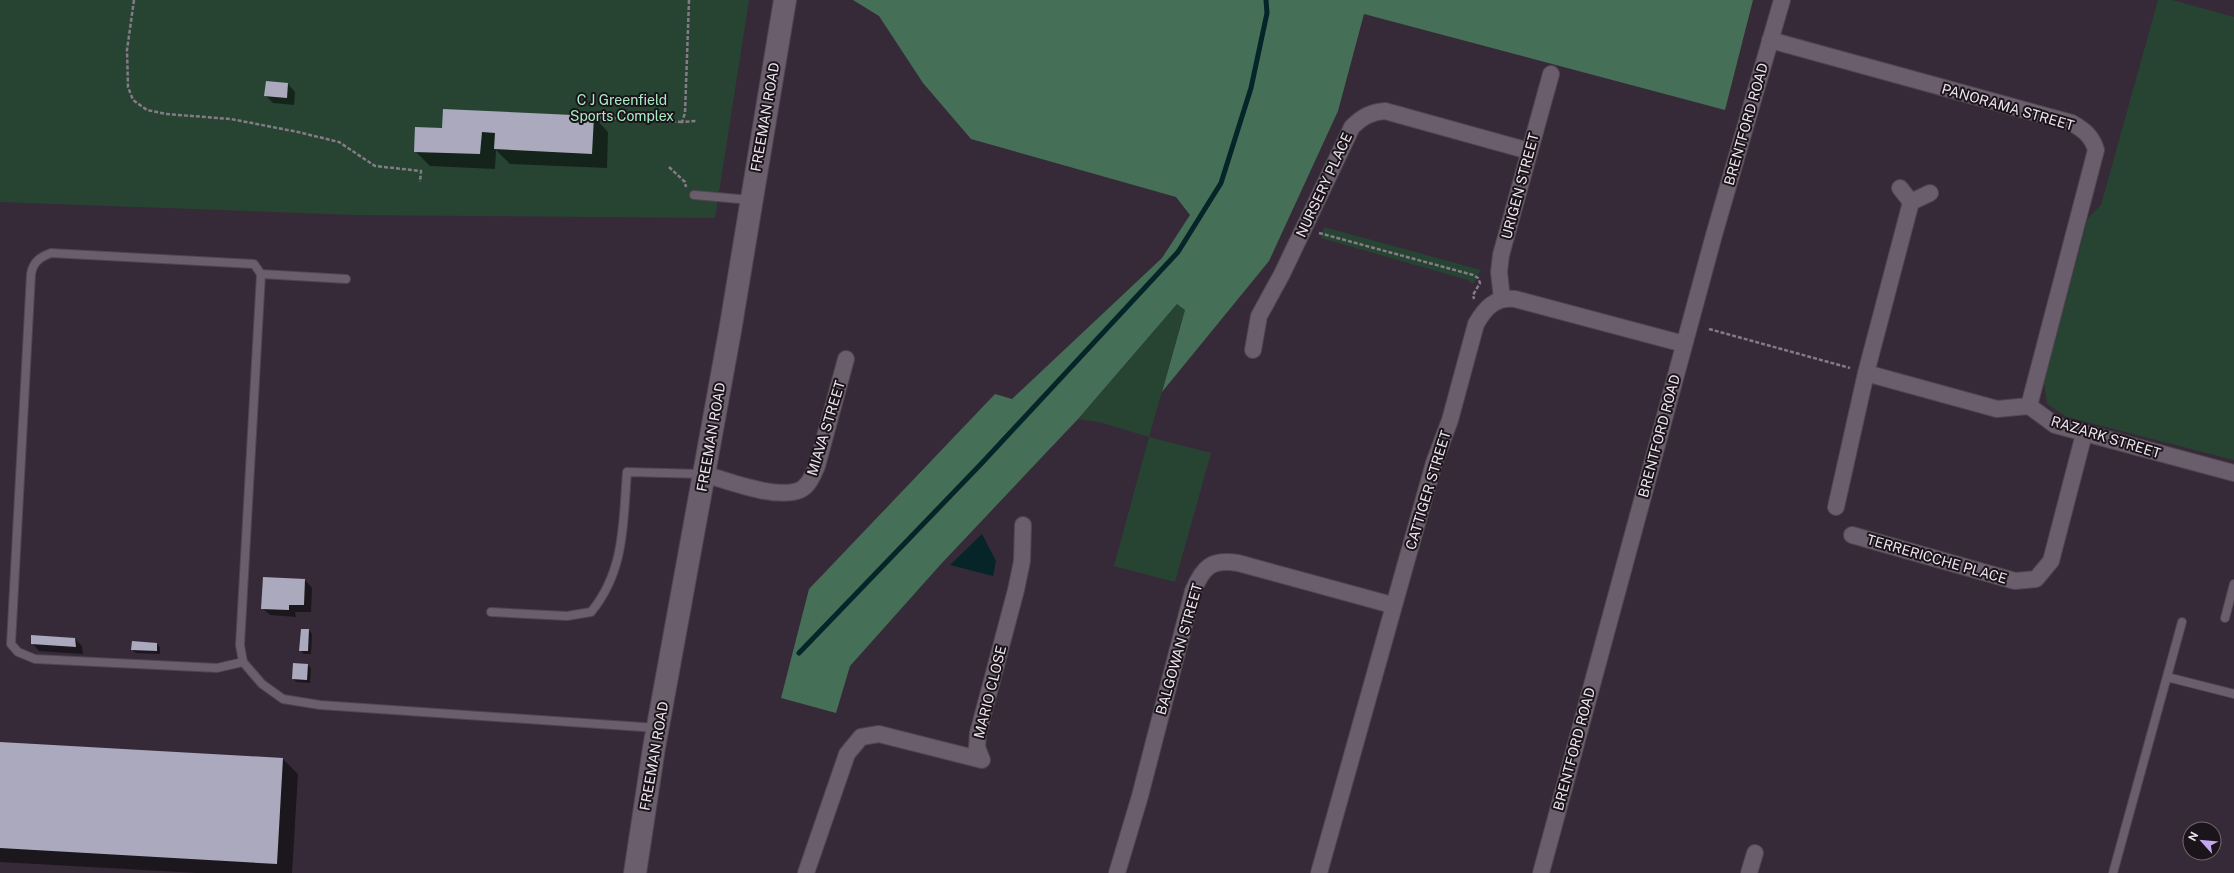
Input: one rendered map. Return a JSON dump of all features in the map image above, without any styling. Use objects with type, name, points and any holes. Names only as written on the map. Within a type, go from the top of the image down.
[{"type":"street","name":"FREEMAN ROAD","points":[[635,873],[658,728],[704,474],[785,0]]},
{"type":"street","name":"BRENTFORD ROAD","points":[[1541,873],[1684,344],[1782,0]]},
{"type":"street","name":"PANORAMA STREET","points":[[1770,40],[2072,124],[2086,131],[2094,141],[2096,150],[2029,406]]},
{"type":"street","name":"URIGEN STREET","points":[[1502,299],[1499,272],[1501,255],[1551,74]]},
{"type":"street","name":"NURSERY PLACE","points":[[1253,350],[1259,316],[1352,127],[1367,115],[1385,111],[1529,151]]},
{"type":"street","points":[[1900,188],[1911,202]]},
{"type":"street","points":[[1836,507],[1866,373],[1911,202],[1930,193]]},
{"type":"street","points":[[1484,309],[1502,299],[1515,299],[1684,344]]},
{"type":"street","name":"CATTIGER STREET","points":[[1319,873],[1392,606],[1434,463],[1450,420],[1476,324],[1484,309]]},
{"type":"street","name":"MIAVA STREET","points":[[704,474],[785,494],[800,490],[812,479],[817,466],[846,359]]},
{"type":"street","points":[[1866,373],[1997,409],[2029,406]]},
{"type":"street","name":"RAZARK STREET","points":[[2029,406],[2055,425],[2234,473]]},
{"type":"street","name":"TERRERICCHE PLACE","points":[[1852,536],[2015,581],[2036,579],[2051,561],[2084,434]]},
{"type":"street","name":"MARIO CLOSE","points":[[806,873],[847,754],[861,737],[879,734],[982,760],[977,747],[978,733],[1016,590],[1022,561],[1023,525]]},
{"type":"street","name":"BALGOWAN STREET","points":[[1117,873],[1140,796],[1193,591],[1205,569],[1215,563],[1238,563],[1392,606]]},
{"type":"street","points":[[1749,873],[1755,852]]},
{"type":"lane","points":[[694,195],[751,200]]},
{"type":"lane","points":[[243,662],[217,668],[35,659],[18,652],[12,644],[10,636],[17,454],[31,274],[35,262],[40,258],[51,253],[254,264],[261,274],[240,644],[243,662],[262,684],[283,699],[301,703],[658,728]]},
{"type":"lane","points":[[261,274],[346,279]]},
{"type":"lane","points":[[491,612],[567,616],[591,612],[604,598],[620,553],[627,472],[704,474]]},
{"type":"lane","points":[[2225,618],[2234,584]]},
{"type":"lane","points":[[2114,873],[2182,622]]},
{"type":"lane","points":[[2167,677],[2234,694]]},
{"type":"path","points":[[134,0],[127,50],[128,87],[133,100],[147,110],[166,114],[231,119],[339,142],[375,166],[421,171],[420,182]]},
{"type":"path","points":[[682,122],[685,113],[689,0]]},
{"type":"path","points":[[594,117],[682,122],[697,121]]},
{"type":"path","points":[[669,168],[685,182],[687,195],[694,195]]},
{"type":"path","points":[[1303,228],[1473,275],[1478,278],[1480,283],[1473,295],[1484,309]]},
{"type":"path","points":[[1709,329],[1866,373]]},
{"type":"green space","name":"C J Greenfield Sports Complex","points":[[0,0],[749,0],[715,218],[356,215],[0,202]]},
{"type":"green space","points":[[853,0],[1753,0],[1725,110],[1364,14],[1338,111],[1269,261],[1162,392],[1185,310],[1177,304],[1078,419],[941,564],[850,666],[836,713],[781,698],[809,589],[995,394],[1012,399],[1162,258],[1190,215],[1176,197],[971,139],[923,83],[879,16]]},
{"type":"green space","points":[[2158,0],[2172,0],[2234,17],[2234,460],[2067,417],[2047,404],[2044,382],[2088,218],[2101,205]]},
{"type":"green space","points":[[1324,227],[1481,270],[1473,284],[1468,280],[1321,238]]},
{"type":"green space","points":[[1177,304],[1185,310],[1149,437],[1099,422],[1078,419]]},
{"type":"green space","points":[[1149,437],[1211,453],[1175,582],[1114,566]]},
{"type":"shaded area","points":[[982,534],[996,561],[993,576],[950,565]]},
{"type":"building","points":[[266,81],[288,83],[287,98],[264,96]]},
{"type":"building","points":[[443,109],[594,116],[592,154],[494,149],[495,133],[482,132],[480,154],[414,152],[415,127],[442,128]]},
{"type":"building","points":[[263,577],[305,579],[304,605],[289,605],[289,610],[261,609]]},
{"type":"building","points":[[301,629],[309,629],[308,651],[299,651]]},
{"type":"building","points":[[31,635],[75,638],[76,647],[31,644]]},
{"type":"building","points":[[132,641],[157,643],[157,651],[131,650]]},
{"type":"building","points":[[293,663],[308,664],[307,680],[292,679]]},
{"type":"building","points":[[0,742],[283,758],[277,864],[0,848]]},
{"type":"waterway","points":[[799,653],[981,464],[1178,252],[1221,183],[1251,88],[1267,13],[1266,0]]}]
